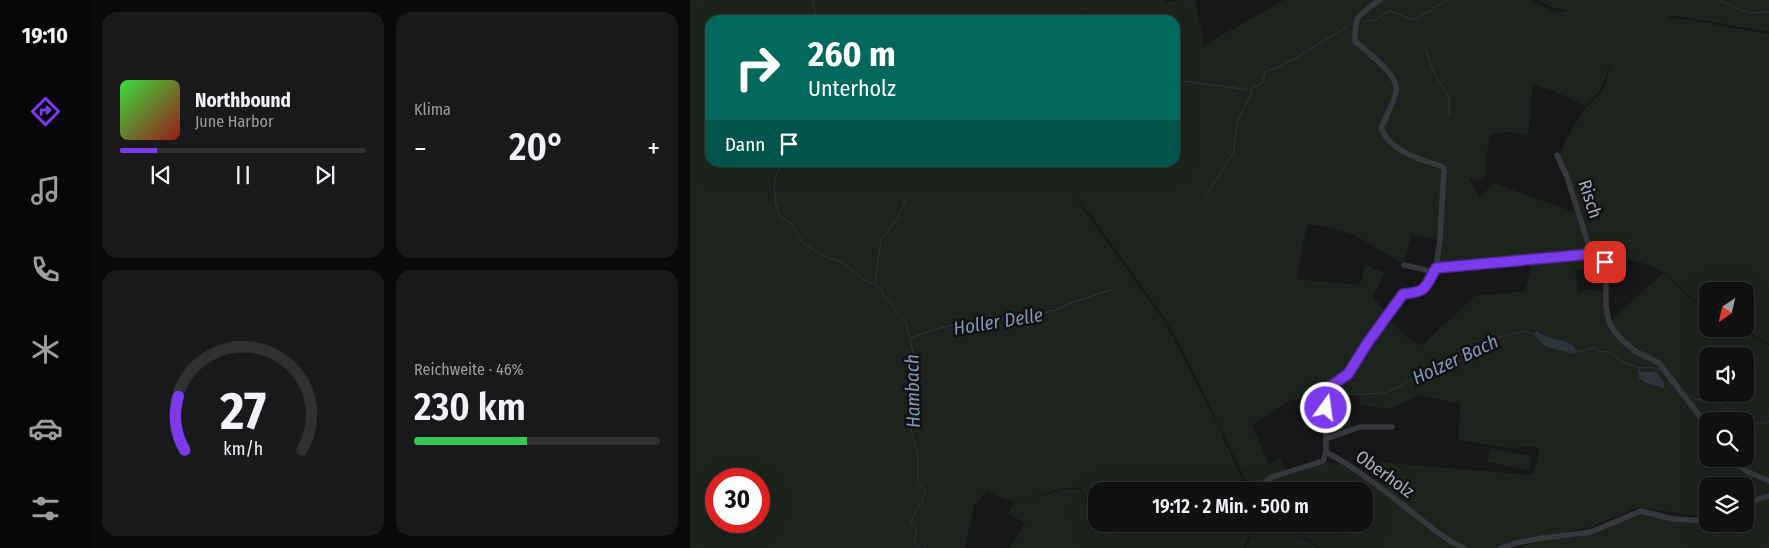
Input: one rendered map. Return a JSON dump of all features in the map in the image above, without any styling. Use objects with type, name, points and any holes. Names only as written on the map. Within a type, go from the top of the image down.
[{"type":"street","points":[[1263,482],[1267,479],[1323,462],[1326,452],[1326,393],[1328,388],[1348,374],[1368,342],[1403,294],[1418,293],[1424,290],[1436,268],[1440,239],[1444,169],[1441,166],[1414,157],[1384,135],[1381,128],[1394,98],[1396,83],[1382,65],[1355,41],[1354,26],[1357,17],[1380,0]]},
{"type":"street","name":"Risch","points":[[1557,155],[1567,177],[1591,254]]},
{"type":"street","points":[[1436,268],[1591,254],[1603,259],[1606,266],[1606,307],[1609,322],[1614,331],[1635,351],[1659,363],[1699,415]]},
{"type":"street","points":[[1404,265],[1426,270],[1432,275]]},
{"type":"street","name":"Oberholz","points":[[1326,439],[1360,427],[1392,427]]},
{"type":"street","name":"Oberholz","points":[[1326,452],[1369,478],[1449,541],[1464,548]]},
{"type":"street","points":[[1742,467],[1746,471],[1769,481]]},
{"type":"street","points":[[1754,500],[1769,496]]},
{"type":"street","points":[[1501,548],[1534,540],[1591,532],[1640,510],[1673,519],[1699,520]]},
{"type":"shaded area","points":[[690,0],[1090,0],[1079,15],[705,15],[705,167],[1053,168],[1180,167],[1180,15],[1080,15],[1091,0],[1163,0],[1166,3],[1177,0],[1195,0],[1204,45],[1284,0],[1531,0],[1551,10],[1565,12],[1565,10],[1553,8],[1536,0],[1769,0],[1769,32],[1678,16],[1668,16],[1670,18],[1769,34],[1769,344],[1754,335],[1754,282],[1699,282],[1699,303],[1658,269],[1641,262],[1597,254],[1593,250],[1559,155],[1586,107],[1601,93],[1606,83],[1610,64],[1599,92],[1585,106],[1556,92],[1533,85],[1528,136],[1506,132],[1491,134],[1486,156],[1486,175],[1477,181],[1469,178],[1480,198],[1493,183],[1577,213],[1589,247],[1588,251],[1519,260],[1437,267],[1440,239],[1444,170],[1435,163],[1405,152],[1384,132],[1382,127],[1395,98],[1397,88],[1396,82],[1388,70],[1359,44],[1388,71],[1395,84],[1396,90],[1393,99],[1380,127],[1383,135],[1401,151],[1413,158],[1443,170],[1439,240],[1412,235],[1404,264],[1352,234],[1322,226],[1307,225],[1297,279],[1360,285],[1365,265],[1385,273],[1373,296],[1387,315],[1367,341],[1348,374],[1328,387],[1325,393],[1291,400],[1252,425],[1269,464],[1280,459],[1286,472],[1266,478],[1261,482],[1247,482],[1167,322],[1092,217],[1073,194],[1165,322],[1216,421],[1244,482],[1088,482],[1088,504],[1080,488],[1063,488],[1018,501],[1063,490],[1079,489],[1088,505],[1088,532],[1251,532],[1244,548],[1010,548],[1025,523],[1008,513],[1015,501],[1006,500],[987,491],[974,506],[965,548],[690,548]]},
{"type":"shaded area","points":[[1591,255],[1600,260],[1605,274],[1575,269],[1578,293],[1587,289],[1604,292],[1606,315],[1623,343],[1659,363],[1699,418],[1699,467],[1745,467],[1769,482],[1769,493],[1754,497],[1754,477],[1699,477],[1699,517],[1639,507],[1591,527],[1503,548],[1464,548],[1449,541],[1373,480],[1378,462],[1533,475],[1539,449],[1533,447],[1505,448],[1459,440],[1460,404],[1419,395],[1390,409],[1361,405],[1358,395],[1346,395],[1352,429],[1326,439],[1327,393],[1349,374],[1387,317],[1411,341],[1422,345],[1475,296],[1525,291],[1533,261]],"holes":[[[1537,331],[1550,338],[1569,354],[1546,346]],[[1639,366],[1641,372],[1659,387],[1645,383],[1639,378]]]},
{"type":"shaded area","points":[[1663,273],[1699,306],[1699,338],[1754,337],[1769,345],[1769,480],[1743,467],[1754,467],[1754,412],[1699,412],[1699,414],[1660,363],[1624,341],[1610,321]]},
{"type":"shaded area","points":[[1537,331],[1547,337],[1568,343],[1577,351],[1573,354],[1546,346],[1534,334]]},
{"type":"shaded area","points":[[1638,369],[1641,372],[1657,372],[1664,383],[1664,388],[1645,383],[1639,378]]},
{"type":"shaded area","points":[[1490,448],[1532,456],[1529,470],[1487,462]]},
{"type":"shaded area","points":[[1323,462],[1347,464],[1371,482],[1265,482]]},
{"type":"shaded area","points":[[1373,484],[1459,548],[1321,548],[1296,532],[1373,532]]},
{"type":"shaded area","points":[[1769,497],[1769,548],[1514,548],[1591,529],[1640,510],[1699,522],[1699,532],[1754,532],[1754,501]]},
{"type":"shaded area","points":[[1253,532],[1294,532],[1319,548],[1246,548]]},
{"type":"waterway","name":"Hambach","points":[[813,0],[815,15]]},
{"type":"waterway","points":[[1362,22],[1375,20],[1390,11],[1414,20],[1447,0]]},
{"type":"waterway","points":[[1718,0],[1749,13],[1769,12]]},
{"type":"waterway","points":[[1183,81],[1250,90],[1263,82],[1265,72],[1289,62],[1348,26]]},
{"type":"waterway","points":[[1426,51],[1435,75],[1449,97],[1449,115]]},
{"type":"waterway","points":[[1205,198],[1234,151],[1237,122],[1251,95],[1251,91]]},
{"type":"waterway","name":"Hambach","points":[[779,167],[774,184],[776,205],[780,217],[791,223],[803,243],[820,254],[844,264],[863,279],[881,288],[883,295],[894,306],[895,312],[906,323],[915,363],[909,378],[914,404],[910,426],[918,455],[918,484],[926,491],[921,499],[923,503],[919,505],[911,522],[916,532],[914,542],[921,548]]},
{"type":"waterway","points":[[875,283],[881,239],[898,218],[905,200]]},
{"type":"waterway","name":"Holler Delle","points":[[911,338],[936,329],[968,322],[983,326],[1004,320],[1013,315],[1041,316],[1049,311],[1058,310],[1065,305],[1113,289]]},
{"type":"waterway","name":"Holzer Bach","points":[[1339,395],[1385,393],[1464,353],[1486,346],[1495,338],[1526,331],[1535,335]]},
{"type":"waterway","name":"Holzer Bach","points":[[1576,352],[1594,348],[1601,352],[1608,351],[1618,359],[1629,364],[1640,368],[1654,368],[1661,371]]},
{"type":"waterway","name":"Holzer Bach","points":[[1669,381],[1672,386]]},
{"type":"waterway","name":"Holzer Bach","points":[[1684,392],[1697,400],[1721,403],[1729,412]]},
{"type":"waterway","name":"Holzer Bach","points":[[1754,423],[1769,422]]},
{"type":"route","points":[[1326,408],[1328,388],[1348,374],[1368,342],[1403,294],[1418,293],[1424,290],[1436,268],[1591,254],[1600,257],[1605,262]]}]
